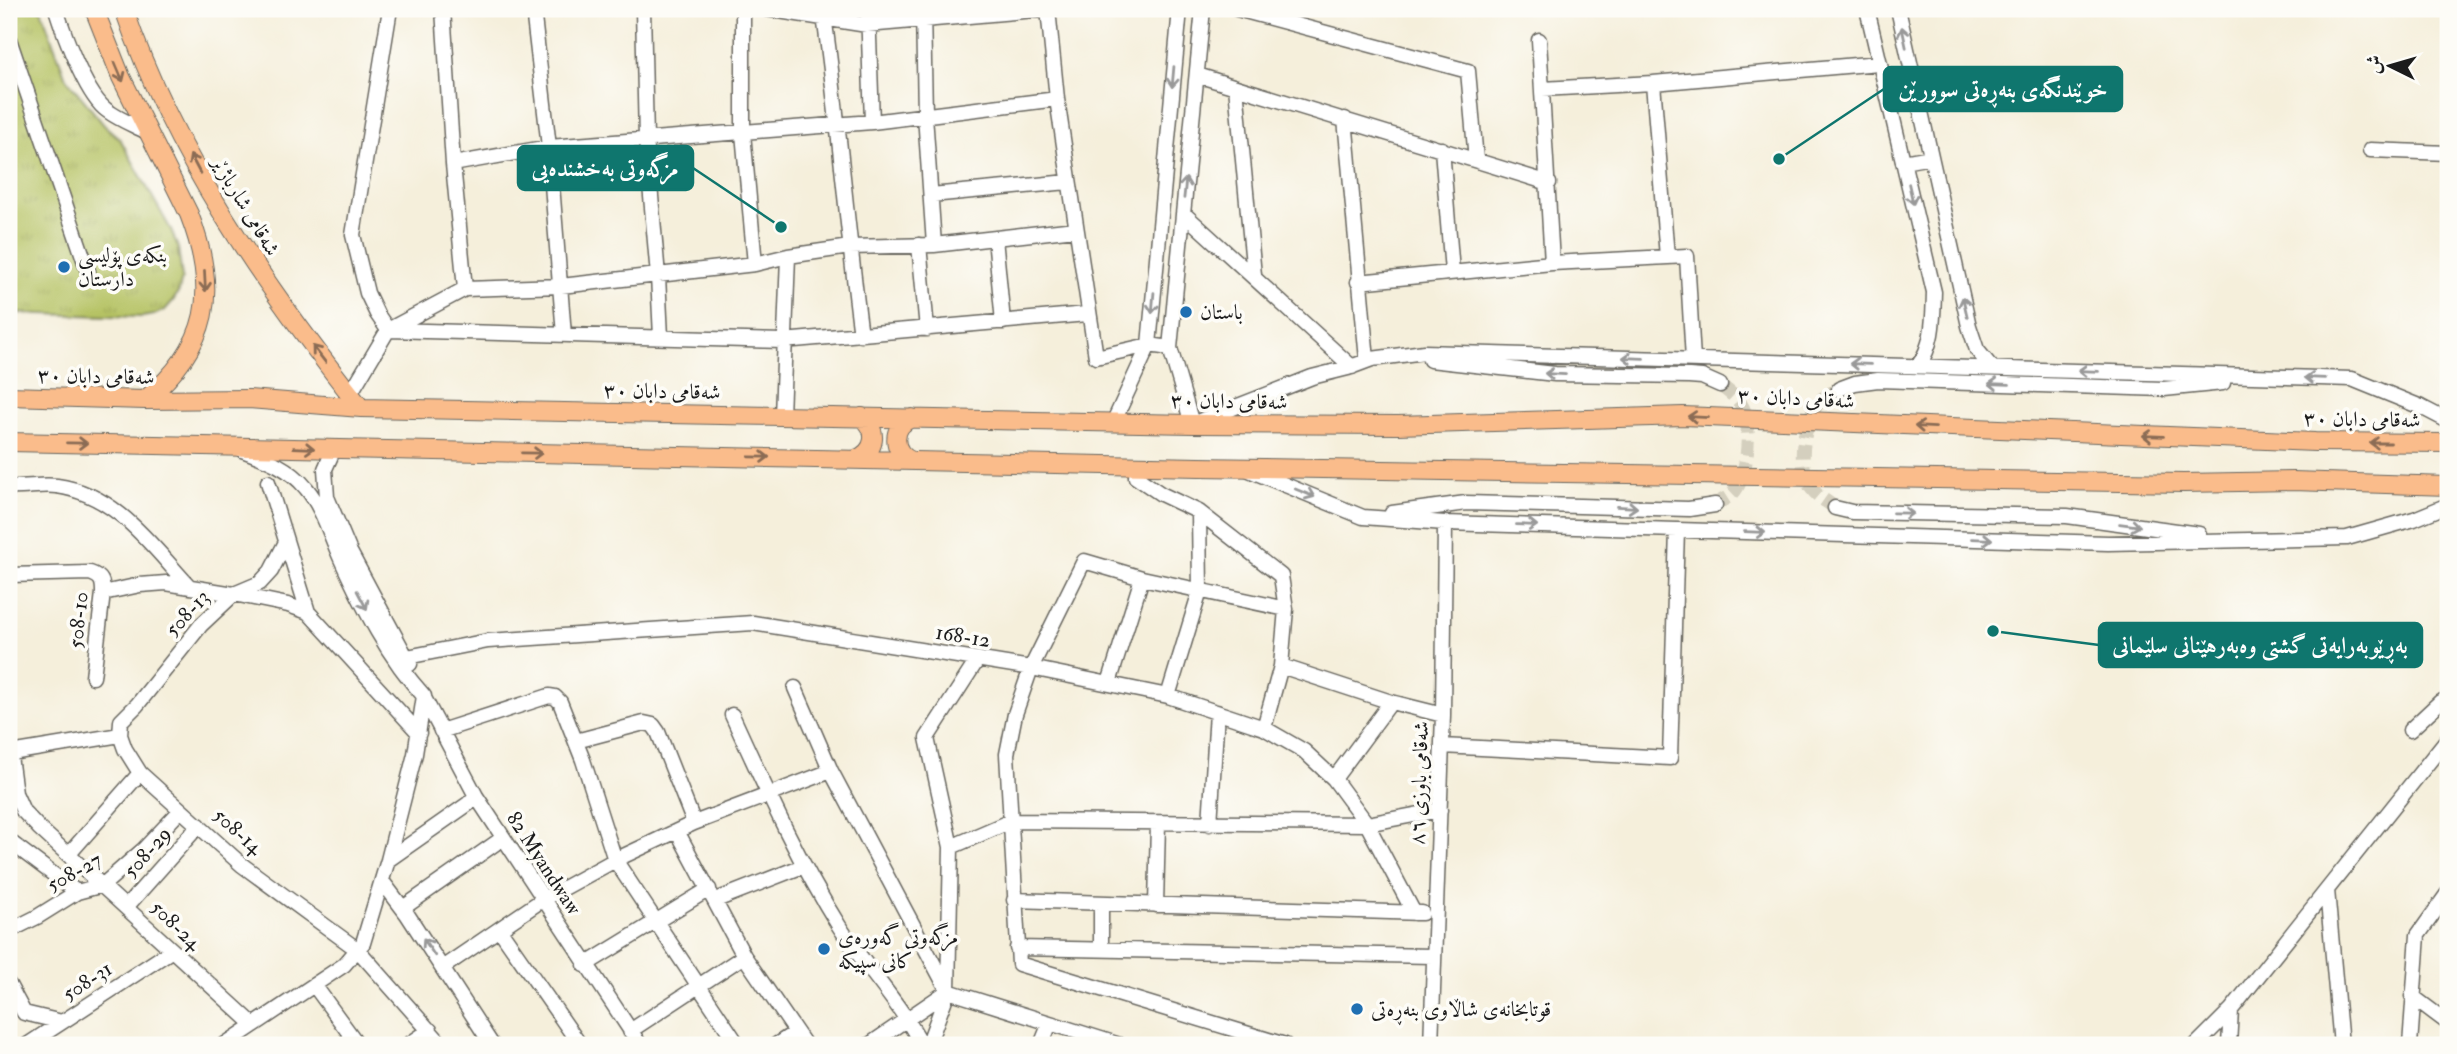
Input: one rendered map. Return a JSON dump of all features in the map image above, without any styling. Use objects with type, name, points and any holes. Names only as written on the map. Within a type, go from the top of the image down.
[{"type":"main road","points":[[94,9],[121,77],[198,236],[206,275],[200,326],[184,359],[160,388],[145,400]]},
{"type":"main road","name":"شەقامی شارباژێر","points":[[124,9],[166,108],[211,193],[280,302],[356,401]]},
{"type":"main road","name":"شەقامی دابان ٣٠","points":[[9,396],[356,401],[782,416],[1192,424],[1398,425],[1683,416],[2315,442],[2448,443]]},
{"type":"main road","points":[[856,460],[867,454],[873,443],[871,426],[862,417]]},
{"type":"main road","points":[[912,418],[899,428],[896,439],[902,455],[912,461]]},
{"type":"main road","points":[[9,442],[1242,467],[2170,483],[2293,481],[2448,486]]},
{"type":"street","points":[[56,9],[65,37],[86,81],[104,108],[148,132]]},
{"type":"street","points":[[388,330],[367,293],[353,234],[390,9]]},
{"type":"street","points":[[443,9],[453,164],[465,289]]},
{"type":"street","points":[[533,9],[549,147],[564,335]]},
{"type":"street","points":[[643,9],[646,139],[659,276],[661,337]]},
{"type":"street","points":[[743,9],[743,133],[755,264]]},
{"type":"street","points":[[766,9],[824,16],[867,25],[923,14],[1047,9],[1068,182],[1096,357],[1149,345],[1170,348]]},
{"type":"street","points":[[868,9],[872,122]]},
{"type":"street","points":[[1203,9],[1170,348],[1192,424],[1312,377],[1352,367],[1367,360],[1424,352],[2351,379],[2421,407],[2448,421]]},
{"type":"street","points":[[1237,9],[1468,71],[1476,160]]},
{"type":"street","points":[[1867,9],[1934,292],[1932,334],[1918,366]]},
{"type":"street","points":[[1898,9],[1969,326],[1977,350],[1992,368]]},
{"type":"street","points":[[1114,421],[1149,345],[1177,11]]},
{"type":"street","points":[[923,14],[925,116],[934,245]]},
{"type":"street","points":[[824,16],[862,335]]},
{"type":"street","points":[[9,39],[88,271]]},
{"type":"street","points":[[1539,40],[1552,263]]},
{"type":"street","points":[[1542,89],[1653,83],[1879,63]]},
{"type":"street","points":[[1197,75],[1549,183]]},
{"type":"street","points":[[1653,83],[1667,257]]},
{"type":"street","points":[[1236,88],[1254,275]]},
{"type":"street","points":[[453,164],[549,147],[872,122],[1057,99]]},
{"type":"street","points":[[1345,119],[1367,360]]},
{"type":"street","points":[[1442,149],[1452,272]]},
{"type":"street","points":[[2370,150],[2448,153]]},
{"type":"street","points":[[1903,162],[1931,157]]},
{"type":"street","points":[[931,195],[1068,182]]},
{"type":"street","points":[[1183,213],[1352,367]]},
{"type":"street","points":[[356,401],[388,330],[465,289],[561,286],[755,264],[850,247],[934,245],[1075,229]]},
{"type":"street","points":[[995,238],[1003,322]]},
{"type":"street","points":[[919,245],[927,329]]},
{"type":"street","points":[[782,416],[788,256]]},
{"type":"street","points":[[1358,282],[1552,263],[1687,256],[1693,360]]},
{"type":"street","points":[[388,330],[783,341],[1087,314]]},
{"type":"street","points":[[1391,356],[1555,374],[1702,377],[1720,386]]},
{"type":"street","points":[[1839,389],[1878,380],[2164,389],[2288,377]]},
{"type":"street","points":[[229,445],[270,460],[306,488],[322,513],[340,558],[387,647],[424,696]]},
{"type":"street","points":[[224,1045],[344,965],[359,950],[367,935],[388,860],[419,733],[424,696],[407,657],[350,552],[327,497],[326,469],[334,449]]},
{"type":"street","points":[[1137,465],[1136,477],[1161,494],[1199,512],[1281,576],[1286,609],[1281,666],[1264,728]]},
{"type":"street","points":[[1242,467],[1363,517],[1445,523],[2108,543],[2347,538],[2414,519],[2448,505]]},
{"type":"street","points":[[268,482],[308,612],[419,733]]},
{"type":"street","points":[[9,487],[57,486],[100,499],[126,518],[188,585]]},
{"type":"street","points":[[1363,517],[1466,503],[1689,509],[1715,505]]},
{"type":"street","points":[[1835,508],[1852,512],[2067,516],[2248,540]]},
{"type":"street","points":[[1168,696],[1200,591],[1199,512]]},
{"type":"street","name":"شەقامی باوزی ٨٦","points":[[1431,1045],[1443,715],[1445,523]]},
{"type":"street","points":[[1442,746],[1670,758],[1677,530]]},
{"type":"street","name":"508-13","points":[[121,728],[201,625],[234,594],[260,583],[271,571],[286,542]]},
{"type":"street","points":[[1285,1045],[1019,964],[1007,754],[1015,714],[1031,668],[1084,561],[1142,578],[1286,609]]},
{"type":"street","name":"508-10","points":[[9,575],[90,573],[98,575],[103,581],[93,677]]},
{"type":"street","points":[[1109,683],[1142,578]]},
{"type":"street","points":[[103,593],[139,585],[188,585],[288,605],[308,612]]},
{"type":"street","name":"168-12","points":[[407,657],[488,641],[753,623],[1031,668],[1168,696],[1264,728],[1304,751],[1334,779],[1367,824],[1413,913]]},
{"type":"street","points":[[928,1045],[948,991],[951,847],[928,738],[978,659]]},
{"type":"street","points":[[1281,666],[1391,702],[1443,715]]},
{"type":"street","points":[[795,688],[831,771],[948,991],[1121,1045]]},
{"type":"street","name":"82 Myandwaw","points":[[424,696],[476,796],[640,1045]]},
{"type":"street","points":[[441,731],[549,696],[560,702],[576,741],[615,860],[738,1045]]},
{"type":"street","points":[[2410,730],[2440,702],[2448,699]]},
{"type":"street","points":[[1334,779],[1391,702]]},
{"type":"street","points":[[1210,824],[1217,712]]},
{"type":"street","points":[[732,715],[803,866],[841,930],[908,1019],[922,1045]]},
{"type":"street","points":[[576,741],[644,723],[653,725],[694,823]]},
{"type":"street","points":[[10,751],[121,728]]},
{"type":"street","name":"508-14","points":[[121,728],[125,749],[140,773],[242,865],[359,950],[442,1045]]},
{"type":"street","points":[[2196,1045],[2231,1010],[2448,738]]},
{"type":"street","name":"508-24","points":[[10,751],[15,793],[23,811],[127,906],[171,951],[254,1025]]},
{"type":"street","points":[[442,968],[542,900],[615,860],[694,823],[831,771]]},
{"type":"street","name":"508-27","points":[[69,854],[140,773]]},
{"type":"street","points":[[388,860],[476,796]]},
{"type":"street","name":"508-27","points":[[9,931],[77,892],[103,885],[181,810]]},
{"type":"street","points":[[951,847],[1011,821],[1367,824],[1440,810]]},
{"type":"street","points":[[1156,905],[1158,824]]},
{"type":"street","name":"508-29","points":[[127,906],[199,825]]},
{"type":"street","points":[[677,831],[744,956],[805,1045]]},
{"type":"street","points":[[403,908],[503,838]]},
{"type":"street","points":[[9,841],[77,892]]},
{"type":"street","points":[[585,965],[656,922],[712,894],[803,866]]},
{"type":"street","points":[[382,881],[403,908],[492,1045]]},
{"type":"street","points":[[2327,890],[2341,1045]]},
{"type":"street","points":[[2410,1045],[2418,935],[2448,893]]},
{"type":"street","points":[[1014,900],[1434,914]]},
{"type":"street","points":[[1101,904],[1101,950]]},
{"type":"street","points":[[500,930],[580,1045]]},
{"type":"street","points":[[1017,948],[1433,956]]},
{"type":"street","name":"508-31","points":[[27,1045],[171,951]]},
{"type":"street","points":[[630,1031],[744,956]]},
{"type":"street","points":[[9,985],[24,1013],[62,1022]]},
{"type":"street","points":[[314,985],[358,1045]]},
{"type":"street","points":[[869,1045],[948,991]]},
{"type":"street","points":[[2412,996],[2448,1023]]},
{"type":"street","points":[[2229,1045],[2231,1010]]},
{"type":"street","points":[[1041,1045],[1050,1023]]},
{"type":"street","points":[[1228,1045],[1233,1029]]},
{"type":"street","points":[[408,1045],[430,1030]]},
{"type":"street","points":[[776,1045],[796,1032]]},
{"type":"green space","points":[[9,9],[41,9],[66,78],[104,125],[120,139],[171,230],[178,248],[182,278],[179,291],[165,310],[142,317],[9,313]]},
{"type":"tunnel","points":[[1715,505],[1731,495],[1738,486],[1745,464],[1748,439],[1743,408],[1736,398],[1720,385]]},
{"type":"tunnel","points":[[1835,508],[1820,497],[1807,481],[1803,445],[1814,409],[1822,399],[1839,389]]},
{"type":"place","name":"خوێندنگەی بنەڕەتی سوورێن","points":[[1779,159]]},
{"type":"place","name":"مزگەوتی بەخشندەیی","points":[[781,227]]},
{"type":"place","name":"بنکەی پۆلیسی دارستان","points":[[64,267]]},
{"type":"place","name":"باستان","points":[[1186,312]]},
{"type":"place","name":"بەڕێوبەرایەتی گشتی وەبەرهێنانی سلێمانی","points":[[1993,631]]},
{"type":"place","name":"مزگەوتی گەورەی کانی سپیکە","points":[[824,949]]},
{"type":"place","name":"قوتابخانەی شاڵاوی بنەڕەتی","points":[[1357,1009]]}]
